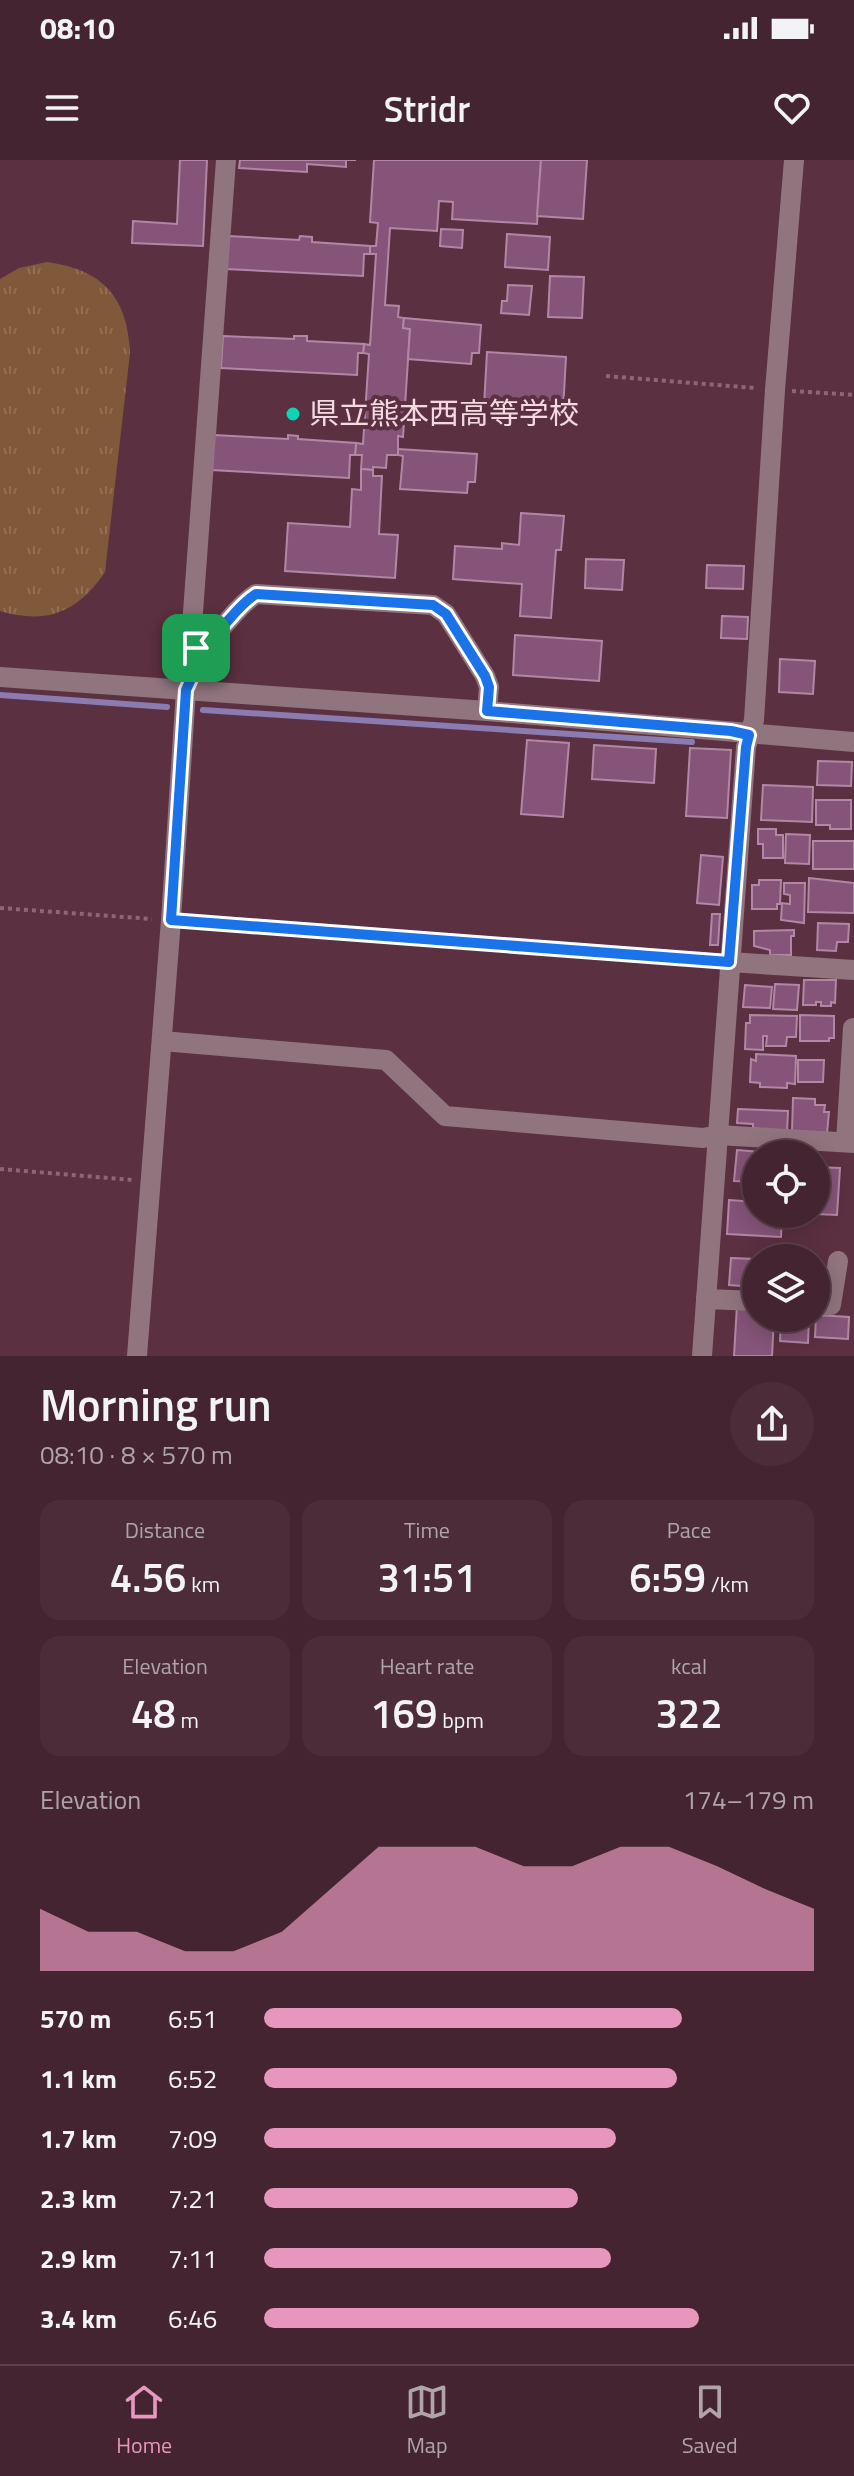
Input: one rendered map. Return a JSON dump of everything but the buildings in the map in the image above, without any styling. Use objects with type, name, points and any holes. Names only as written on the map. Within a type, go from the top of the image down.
[{"type":"street","points":[[137,1356],[186,690],[196,648],[192,626],[226,160]]},
{"type":"street","points":[[702,1356],[744,763],[754,720],[775,390],[794,160]]},
{"type":"street","points":[[196,648],[208,643],[240,604],[256,594],[433,605],[446,614],[485,676],[489,687],[487,711]]},
{"type":"street","points":[[0,677],[487,711],[854,742]]},
{"type":"street","points":[[729,962],[854,970]]},
{"type":"street","points":[[162,1041],[386,1060],[445,1116],[703,1138],[718,1135],[850,1142],[853,1028]]},
{"type":"street","points":[[830,1305],[838,1261]]},
{"type":"street","points":[[706,1299],[742,1300]]},
{"type":"path","points":[[606,376],[854,395]]},
{"type":"path","points":[[0,908],[729,962]]},
{"type":"path","points":[[0,1169],[151,1181]]},
{"type":"green space","points":[[47,262],[83,272],[108,289],[124,316],[130,353],[105,572],[95,586],[72,606],[60,612],[32,616],[0,611],[0,279],[19,268]]},
{"type":"waterway","points":[[0,695],[167,707]]},
{"type":"waterway","points":[[203,710],[692,742]]},
{"type":"place","name":"県立熊本西高等学校","points":[[293,414]]},
{"type":"route","points":[[256,594],[433,605],[446,614],[485,676],[489,687],[487,711],[749,735],[729,962],[171,920],[186,690],[196,648],[208,643],[240,604],[256,594]]}]
